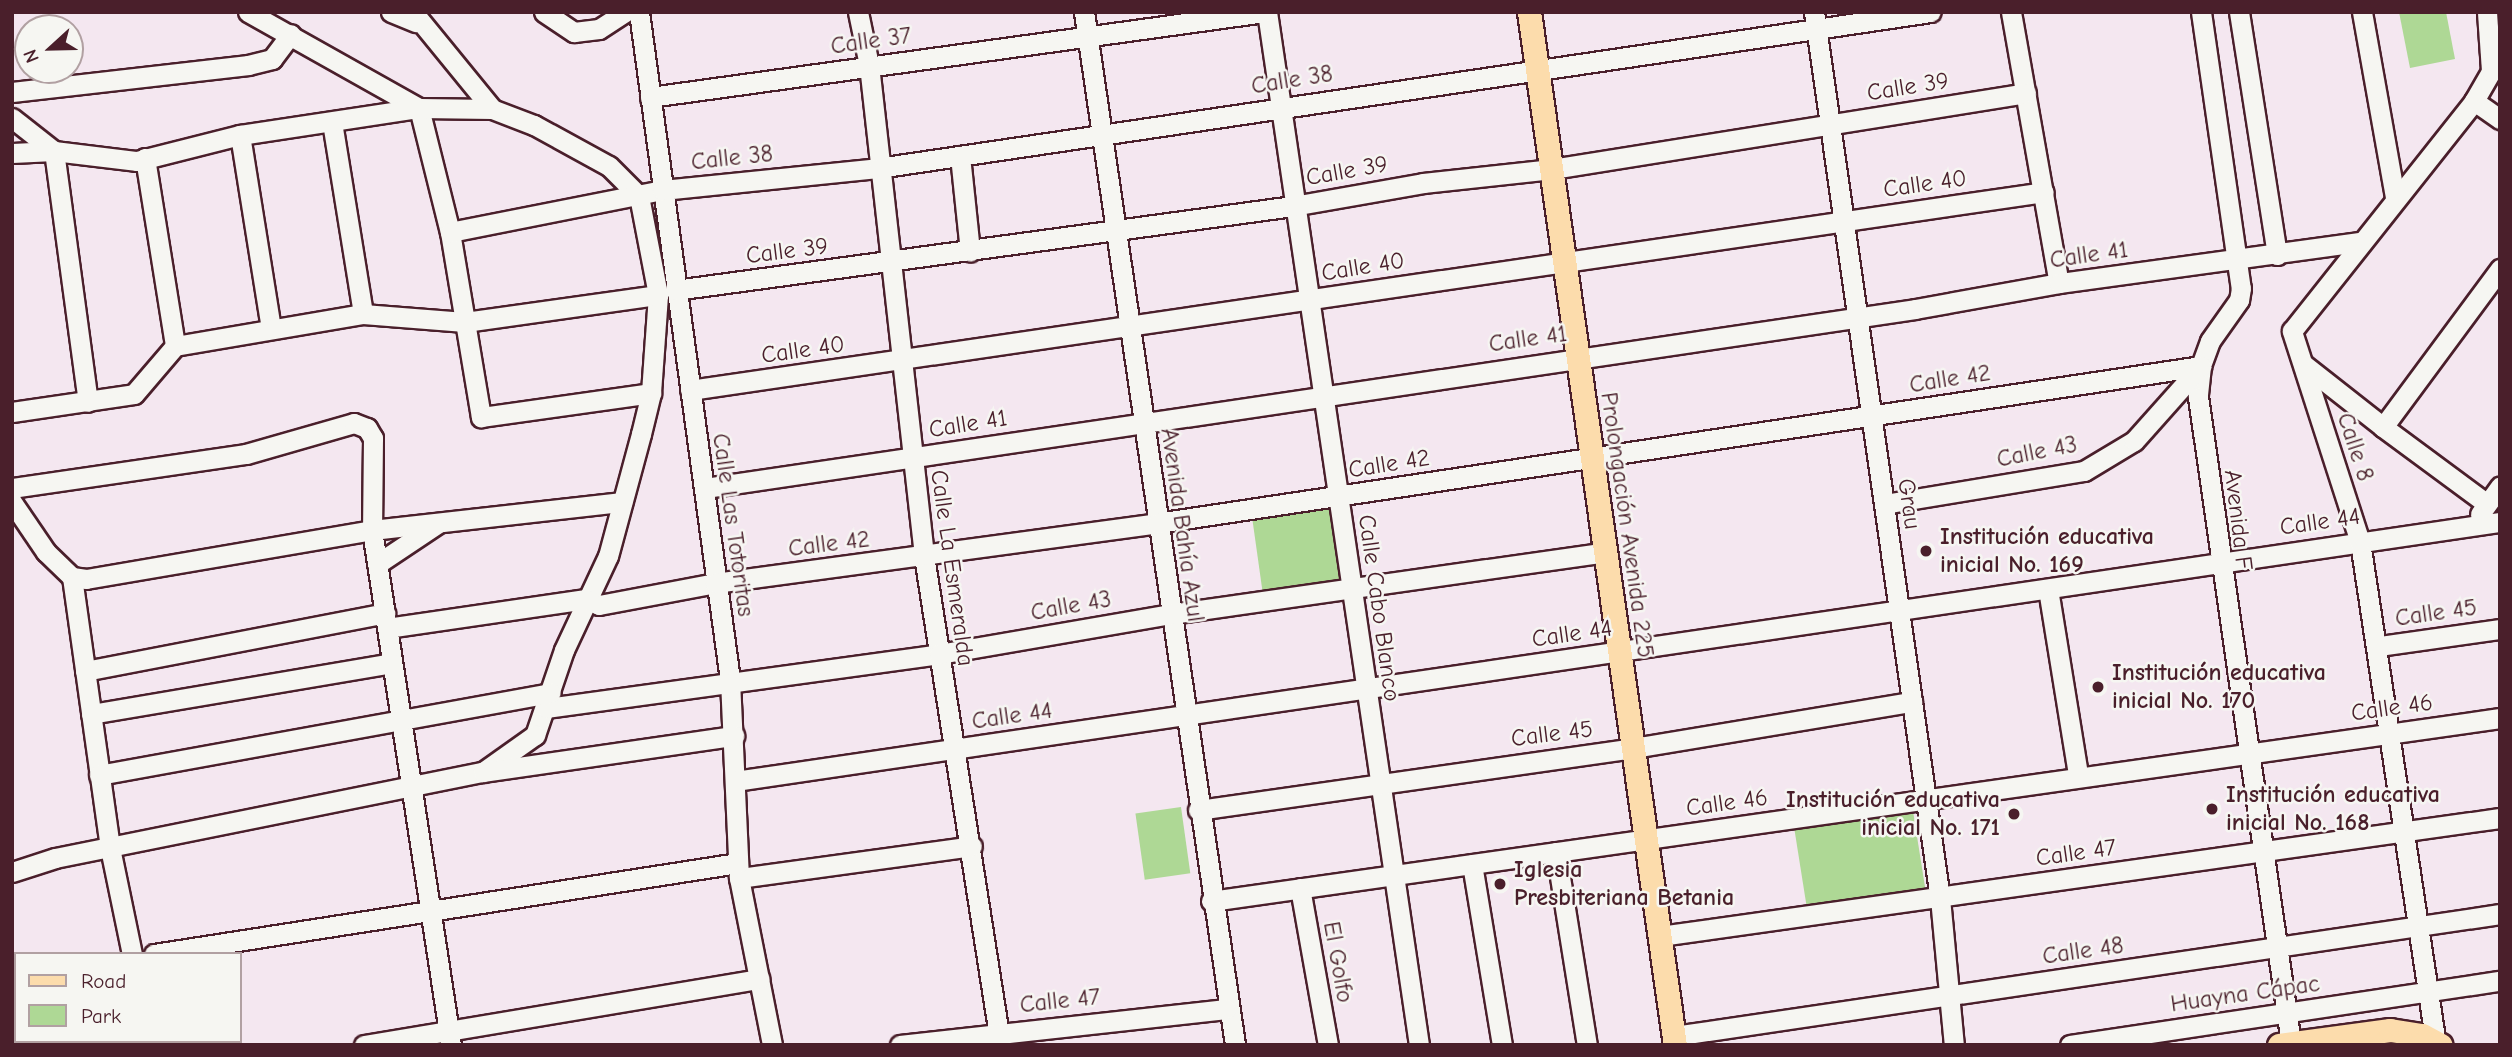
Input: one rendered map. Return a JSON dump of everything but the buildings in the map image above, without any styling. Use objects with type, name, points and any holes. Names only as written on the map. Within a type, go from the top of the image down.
[{"type":"main road","name":"Prolongación Avenida 225","points":[[1529,12],[1674,1040]]},
{"type":"main road","points":[[2285,1044],[2334,1041],[2390,1030],[2437,1044]]},
{"type":"street","points":[[248,12],[419,108],[450,232],[481,417],[651,393]]},
{"type":"street","points":[[391,12],[414,17],[492,109]]},
{"type":"street","points":[[544,12],[574,32],[599,29],[625,12]]},
{"type":"street","name":"Calle Las Totoritas","points":[[639,12],[662,190],[666,293],[690,390],[730,680],[738,870],[772,1045]]},
{"type":"street","name":"Calle La Esmeralda","points":[[858,12],[869,65],[877,168],[924,556],[972,846],[1000,1038]]},
{"type":"street","name":"Avenida Bahía Azul","points":[[1084,12],[1226,1009],[1235,1045]]},
{"type":"street","name":"Calle 37","points":[[650,97],[1266,12]]},
{"type":"street","name":"Calle Cabo Blanco","points":[[1266,12],[1419,1045]]},
{"type":"street","name":"Calle 38","points":[[450,232],[662,190],[877,168],[1537,69],[1816,20],[1930,12]]},
{"type":"street","points":[[2011,12],[2059,283]]},
{"type":"street","name":"Avenida F","points":[[2201,12],[2236,261],[2239,300],[2210,341],[2201,366],[2198,397],[2219,561],[2287,1015],[2285,1044]]},
{"type":"street","points":[[2239,12],[2277,255]]},
{"type":"street","points":[[2362,12],[2395,197]]},
{"type":"street","name":"Calle 8","points":[[2437,1044],[2379,646],[2360,542],[2292,331],[2395,197],[2474,101],[2491,71],[2487,12]]},
{"type":"street","name":"Grau","points":[[1816,20],[1841,221],[1940,898],[1954,1045]]},
{"type":"street","points":[[12,92],[248,65],[272,59],[291,34]]},
{"type":"street","name":"Calle 39","points":[[175,346],[363,314],[465,322],[1293,206],[1423,183],[1552,169],[2026,93]]},
{"type":"street","points":[[2474,101],[2500,119]]},
{"type":"street","points":[[12,153],[54,151],[145,158],[240,135],[419,108],[492,109],[534,125],[609,166],[639,196],[666,293],[651,393],[608,556],[586,599],[535,735],[483,772]]},
{"type":"street","points":[[12,118],[54,151],[88,402]]},
{"type":"street","points":[[332,122],[363,314]]},
{"type":"street","points":[[240,135],[271,329]]},
{"type":"street","points":[[960,156],[970,251]]},
{"type":"street","points":[[12,412],[134,394],[175,346],[145,158]]},
{"type":"street","name":"Calle 40","points":[[690,390],[899,362],[1564,260],[2044,192]]},
{"type":"street","name":"Calle 41","points":[[705,488],[1323,393],[1857,317],[2059,283],[2360,242]]},
{"type":"street","points":[[2383,427],[2500,269]]},
{"type":"street","points":[[2303,364],[2487,504]]},
{"type":"street","name":"Calle 42","points":[[85,671],[386,621],[586,599],[599,605],[715,583],[1157,523],[2201,366]]},
{"type":"street","name":"Calle 43","points":[[1884,504],[2084,471],[2134,441],[2201,366]]},
{"type":"street","points":[[12,488],[246,454],[354,423],[367,428],[373,438],[372,530],[401,718],[415,788],[449,1037]]},
{"type":"street","points":[[2472,526],[2500,486]]},
{"type":"street","points":[[12,502],[46,552],[72,577],[86,579],[372,530],[622,502]]},
{"type":"street","points":[[377,564],[441,522]]},
{"type":"street","name":"Calle 44","points":[[735,781],[2048,589],[2219,561],[2500,522]]},
{"type":"street","name":"Calle 43","points":[[99,775],[401,718],[939,654],[1171,614],[1605,552]]},
{"type":"street","points":[[72,577],[110,848],[132,952]]},
{"type":"street","points":[[2048,589],[2078,775]]},
{"type":"street","name":"Calle 45","points":[[2379,646],[2500,629]]},
{"type":"street","points":[[91,714],[392,663]]},
{"type":"street","name":"Calle 45","points":[[1198,810],[1379,781],[1633,748],[1912,702]]},
{"type":"street","name":"Calle 46","points":[[1211,901],[2078,775],[2500,718]]},
{"type":"street","points":[[12,872],[110,848],[415,788],[483,772],[734,736]]},
{"type":"street","name":"Calle 47","points":[[1660,936],[2500,818]]},
{"type":"street","points":[[166,952],[433,907],[738,870],[972,846]]},
{"type":"street","points":[[1556,852],[1587,1045]]},
{"type":"street","points":[[1472,864],[1502,1045]]},
{"type":"street","name":"El Golfo","points":[[1300,888],[1328,1045]]},
{"type":"street","name":"Calle 48","points":[[1674,1040],[2500,914]]},
{"type":"street","points":[[364,1045],[449,1037],[760,979]]},
{"type":"street","name":"Huayna Cápac","points":[[2070,1045],[2287,1015],[2500,981]]},
{"type":"street","name":"Calle 47","points":[[900,1045],[1000,1038],[1226,1009]]},
{"type":"green space","points":[[2399,12],[2446,12],[2455,59],[2410,68]]},
{"type":"green space","points":[[1330,504],[1342,586],[1263,597],[1252,515]]},
{"type":"green space","points":[[1181,807],[1190,873],[1145,880],[1135,813]]},
{"type":"green space","points":[[1913,811],[1926,893],[1807,912],[1794,830]]},
{"type":"place","name":"Institución educativa inicial No. 169","points":[[1926,551]]},
{"type":"place","name":"Institución educativa inicial No. 170","points":[[2098,687]]},
{"type":"place","name":"Institución educativa inicial No. 168","points":[[2212,809]]},
{"type":"place","name":"Institución educativa inicial No. 171","points":[[2014,814]]},
{"type":"place","name":"Iglesia Presbiteriana Betania","points":[[1500,884]]}]
